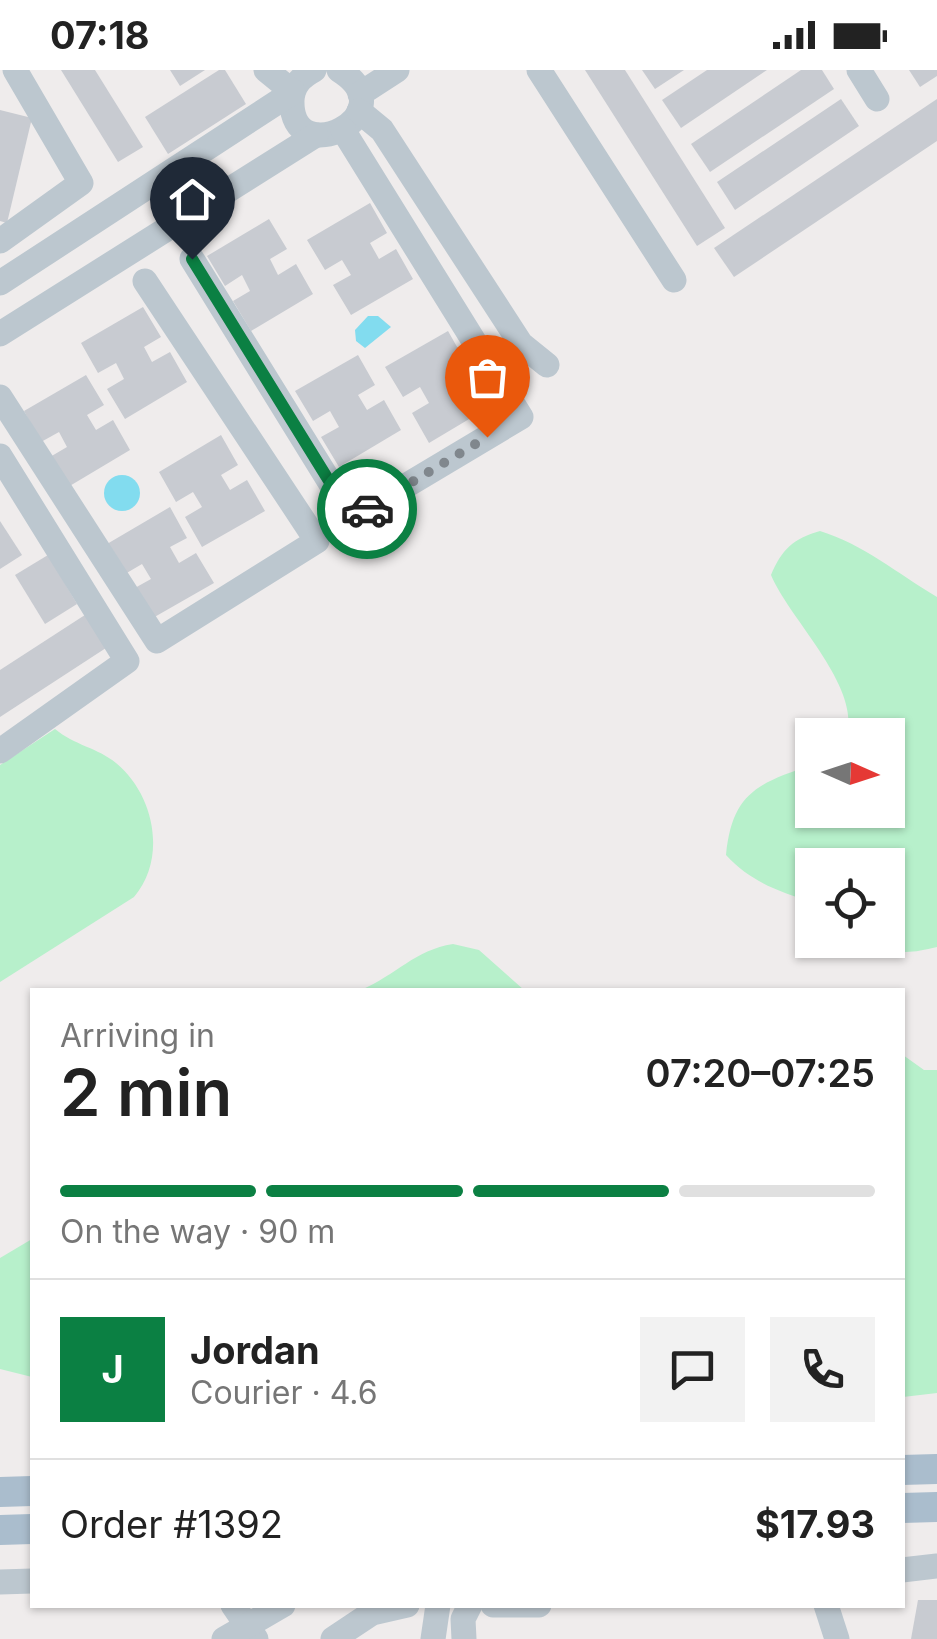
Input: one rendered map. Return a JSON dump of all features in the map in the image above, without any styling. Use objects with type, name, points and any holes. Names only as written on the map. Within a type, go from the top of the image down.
[{"type":"main road","points":[[905,1470],[937,1469]]},
{"type":"main road","points":[[0,1492],[30,1491]]},
{"type":"main road","points":[[905,1508],[937,1507]]},
{"type":"main road","points":[[0,1530],[30,1529]]},
{"type":"street","points":[[0,240],[81,183],[15,70]]},
{"type":"street","points":[[266,70],[292,92],[292,110],[301,126],[316,135],[334,136],[397,70]]},
{"type":"street","points":[[0,282],[292,92],[302,76],[314,70]]},
{"type":"street","points":[[192,259],[352,518],[520,417],[354,112],[351,78],[339,70]]},
{"type":"street","points":[[539,70],[674,280]]},
{"type":"street","points":[[859,70],[877,99]]},
{"type":"street","points":[[354,112],[382,130],[521,344],[547,365]]},
{"type":"street","points":[[0,334],[316,135]]},
{"type":"street","points":[[0,397],[157,641],[317,541],[145,281]]},
{"type":"street","points":[[0,456],[127,661],[0,751]]},
{"type":"street","points":[[905,1570],[937,1566]]},
{"type":"street","points":[[0,1582],[30,1581]]},
{"type":"street","points":[[224,1639],[276,1608]]},
{"type":"street","points":[[347,1636],[372,1613],[394,1608]]},
{"type":"street","points":[[433,1639],[438,1608]]},
{"type":"street","points":[[464,1639],[463,1619],[468,1608]]},
{"type":"street","points":[[827,1608],[834,1637]]},
{"type":"green space","points":[[820,531],[836,537],[937,597],[937,947],[905,952],[905,848],[795,848],[795,896],[755,879],[726,855],[734,817],[742,804],[763,785],[795,771],[795,828],[905,828],[905,718],[848,718],[834,674],[771,575],[790,546]]},
{"type":"green space","points":[[55,729],[109,758],[129,776],[148,809],[153,846],[151,865],[134,897],[0,982],[0,765]]},
{"type":"green space","points":[[453,944],[479,950],[522,988],[365,988],[440,947]]},
{"type":"green space","points":[[905,1056],[924,1070],[937,1070],[937,1393],[905,1397]]},
{"type":"green space","points":[[30,1240],[30,1376],[0,1369],[0,1258]]},
{"type":"water","points":[[368,316],[378,316],[391,327],[365,348],[356,341],[355,330]]},
{"type":"water","points":[[122,475],[135,480],[140,493],[135,506],[122,511],[109,506],[104,493],[109,480]]},
{"type":"building","points":[[61,70],[95,70],[143,147],[118,162]]},
{"type":"building","points":[[170,70],[205,70],[180,86]]},
{"type":"building","points":[[219,70],[225,70],[246,104],[168,154],[145,117]]},
{"type":"building","points":[[585,70],[625,70],[725,228],[697,246]]},
{"type":"building","points":[[642,70],[684,70],[655,89]]},
{"type":"building","points":[[707,70],[767,70],[681,128],[662,100]]},
{"type":"building","points":[[801,70],[822,70],[834,89],[710,172],[691,144]]},
{"type":"building","points":[[909,70],[937,70],[937,76],[920,87]]},
{"type":"building","points":[[841,99],[859,126],[735,210],[717,182]]},
{"type":"building","points":[[937,99],[937,141],[734,277],[714,248]]},
{"type":"building","points":[[0,110],[32,118],[7,223],[0,221]]},
{"type":"building","points":[[370,203],[387,233],[370,243],[379,259],[396,249],[413,279],[351,315],[333,285],[351,275],[342,260],[325,270],[307,240]]},
{"type":"building","points":[[269,219],[287,249],[270,259],[278,275],[296,264],[313,294],[251,331],[233,301],[250,291],[242,275],[225,286],[207,256]]},
{"type":"building","points":[[143,307],[161,337],[144,347],[152,362],[170,352],[187,382],[125,419],[107,389],[124,379],[116,363],[98,373],[81,343]]},
{"type":"building","points":[[448,331],[465,361],[448,371],[457,386],[474,376],[491,406],[429,443],[412,413],[429,403],[420,387],[403,397],[385,367]]},
{"type":"building","points":[[358,355],[375,385],[358,395],[367,410],[384,400],[401,430],[339,467],[321,437],[339,427],[330,411],[313,421],[295,391]]},
{"type":"building","points":[[86,375],[104,405],[87,415],[96,430],[113,420],[130,450],[68,487],[50,457],[67,447],[59,432],[41,442],[24,411]]},
{"type":"building","points":[[221,435],[238,465],[221,475],[230,490],[247,480],[265,511],[202,547],[185,517],[202,507],[193,492],[176,502],[159,472]]},
{"type":"building","points":[[170,507],[187,538],[170,547],[179,563],[196,553],[214,583],[151,619],[133,589],[151,579],[142,564],[125,574],[107,544]]},
{"type":"building","points":[[0,521],[22,555],[0,569]]},
{"type":"building","points":[[48,555],[77,604],[45,624],[15,575]]},
{"type":"building","points":[[88,613],[109,646],[0,717],[0,670]]},
{"type":"building","points":[[918,1600],[937,1600],[937,1639],[911,1639]]},
{"type":"way so far","points":[[367,509],[487,437]]},
{"type":"route","points":[[192,259],[352,518],[367,509]]}]
